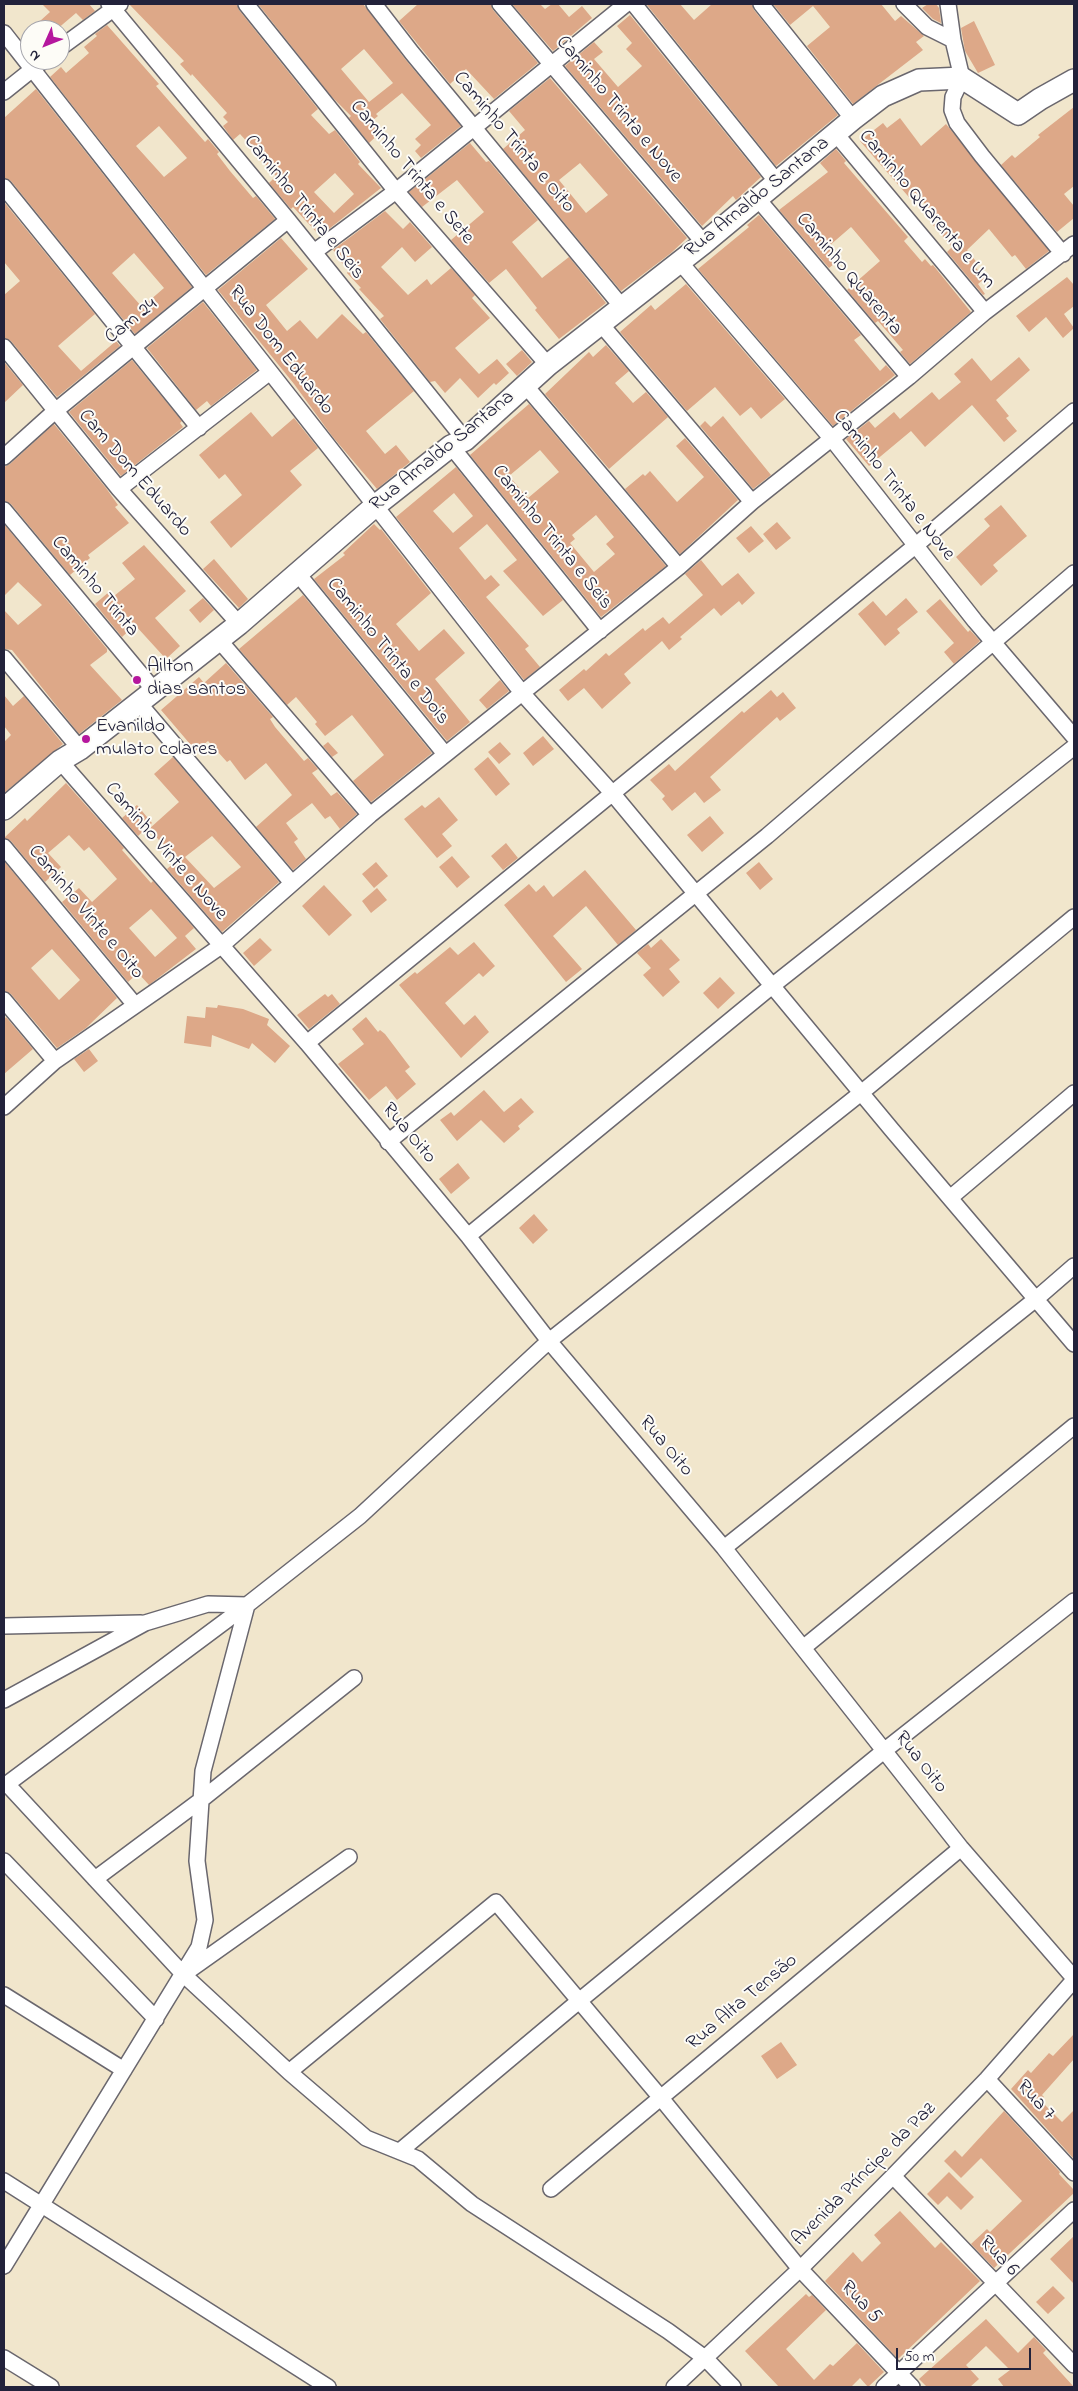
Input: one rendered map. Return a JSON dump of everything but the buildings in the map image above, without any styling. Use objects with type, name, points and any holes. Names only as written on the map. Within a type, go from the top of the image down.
[{"type":"street","name":"Caminho Trinta e Sete","points":[[246,4],[396,191],[548,366]]},
{"type":"street","name":"Caminho Trinta e Oito","points":[[374,4],[623,308]]},
{"type":"street","name":"Caminho Trinta e Nove","points":[[500,4],[704,243]]},
{"type":"street","points":[[314,252],[396,191],[626,4]]},
{"type":"street","points":[[634,4],[777,182]]},
{"type":"street","name":"Caminho Quarenta e Um","points":[[761,4],[852,119]]},
{"type":"street","points":[[904,4],[928,28],[953,40]]},
{"type":"street","points":[[4,1106],[54,1061],[221,946],[370,815],[680,567],[752,502],[909,377],[985,312],[1068,249],[982,156],[957,123],[952,110],[953,97],[962,78],[953,40],[948,4]]},
{"type":"street","points":[[70,40],[114,6]]},
{"type":"street","name":"Caminho Trinta e Seis","points":[[114,6],[314,252],[600,631]]},
{"type":"street","name":"Rua Dom Eduardo","points":[[4,33],[20,47]]},
{"type":"street","points":[[4,92],[32,70]]},
{"type":"street","name":"Rua Dom Eduardo","points":[[43,70],[270,372],[523,694],[613,794],[694,894],[1074,1344]]},
{"type":"street","points":[[962,78],[1018,114],[1040,98],[1074,80]]},
{"type":"street","name":"Rua Arnaldo Santana","points":[[4,809],[60,761],[80,749],[239,624],[375,506],[458,443],[600,323],[623,308],[679,261],[704,243],[852,119],[883,96],[919,80],[962,78]]},
{"type":"street","name":"Caminho Quarenta e Um","points":[[836,134],[985,312]]},
{"type":"street","points":[[4,187],[199,428]]},
{"type":"street","name":"Caminho Quarenta","points":[[757,198],[909,377]]},
{"type":"street","name":"Cam 24","points":[[4,457],[54,412],[288,220]]},
{"type":"street","name":"Caminho Trinta e Nove","points":[[679,261],[832,439],[914,546],[1074,738]]},
{"type":"street","points":[[600,323],[752,502]]},
{"type":"street","name":"Cam Dom Eduardo","points":[[4,347],[54,412],[119,489],[239,624]]},
{"type":"street","points":[[119,489],[270,372]]},
{"type":"street","points":[[525,385],[680,567]]},
{"type":"street","points":[[307,1043],[914,546],[1074,411]]},
{"type":"street","name":"Caminho Trinta","points":[[4,510],[292,883]]},
{"type":"street","points":[[388,1142],[767,836],[1074,573]]},
{"type":"street","name":"Caminho Trinta e Dois","points":[[298,574],[445,754]]},
{"type":"street","points":[[219,640],[370,815]]},
{"type":"street","points":[[4,658],[80,749]]},
{"type":"street","points":[[468,1236],[772,986],[1074,746]]},
{"type":"street","name":"Caminho Vinte e Nove","points":[[60,761],[221,946]]},
{"type":"street","name":"Caminho Vinte e Oito","points":[[4,847],[135,1005]]},
{"type":"street","points":[[733,2387],[705,2358],[660,2326],[472,2204],[418,2159],[366,2138],[289,2072],[184,1974],[7,1784],[246,1605],[360,1516],[549,1341],[861,1093],[1074,917]]},
{"type":"street","name":"Rua Oito","points":[[221,946],[307,1043],[468,1236],[549,1341],[724,1548],[961,1848],[1074,1979]]},
{"type":"street","points":[[4,1000],[54,1061]]},
{"type":"street","points":[[950,1198],[1074,1093]]},
{"type":"street","points":[[724,1548],[1036,1299],[1074,1266]]},
{"type":"street","points":[[803,1648],[1074,1426]]},
{"type":"street","points":[[400,2151],[884,1750],[1074,1601]]},
{"type":"street","points":[[4,1700],[145,1623],[208,1604],[246,1605]]},
{"type":"street","points":[[4,2266],[156,2020],[199,1946],[205,1920],[197,1861],[203,1771],[246,1605]]},
{"type":"street","points":[[4,1626],[145,1623]]},
{"type":"street","points":[[95,1879],[201,1800],[354,1678]]},
{"type":"street","name":"Rua Alta Tensão","points":[[551,2189],[961,1848]]},
{"type":"street","points":[[184,1974],[349,1857]]},
{"type":"street","points":[[4,1860],[156,2020]]},
{"type":"street","name":"Rua 5","points":[[289,2072],[496,1902],[661,2098],[800,2269],[912,2387]]},
{"type":"street","name":"Avenida Príncipe da Paz","points":[[674,2387],[800,2269],[894,2176],[987,2079],[1074,1979]]},
{"type":"street","points":[[4,1995],[124,2070]]},
{"type":"street","name":"Rua 7","points":[[987,2079],[1074,2173]]},
{"type":"street","name":"Rua 6","points":[[894,2176],[1074,2365]]},
{"type":"street","points":[[4,2181],[328,2387]]},
{"type":"street","points":[[884,2387],[1074,2210]]},
{"type":"street","points":[[4,2358],[51,2387]]},
{"type":"place","name":"Ailton dias santos","points":[[137,680]]},
{"type":"place","name":"Evanildo mulato colares","points":[[86,739]]}]
